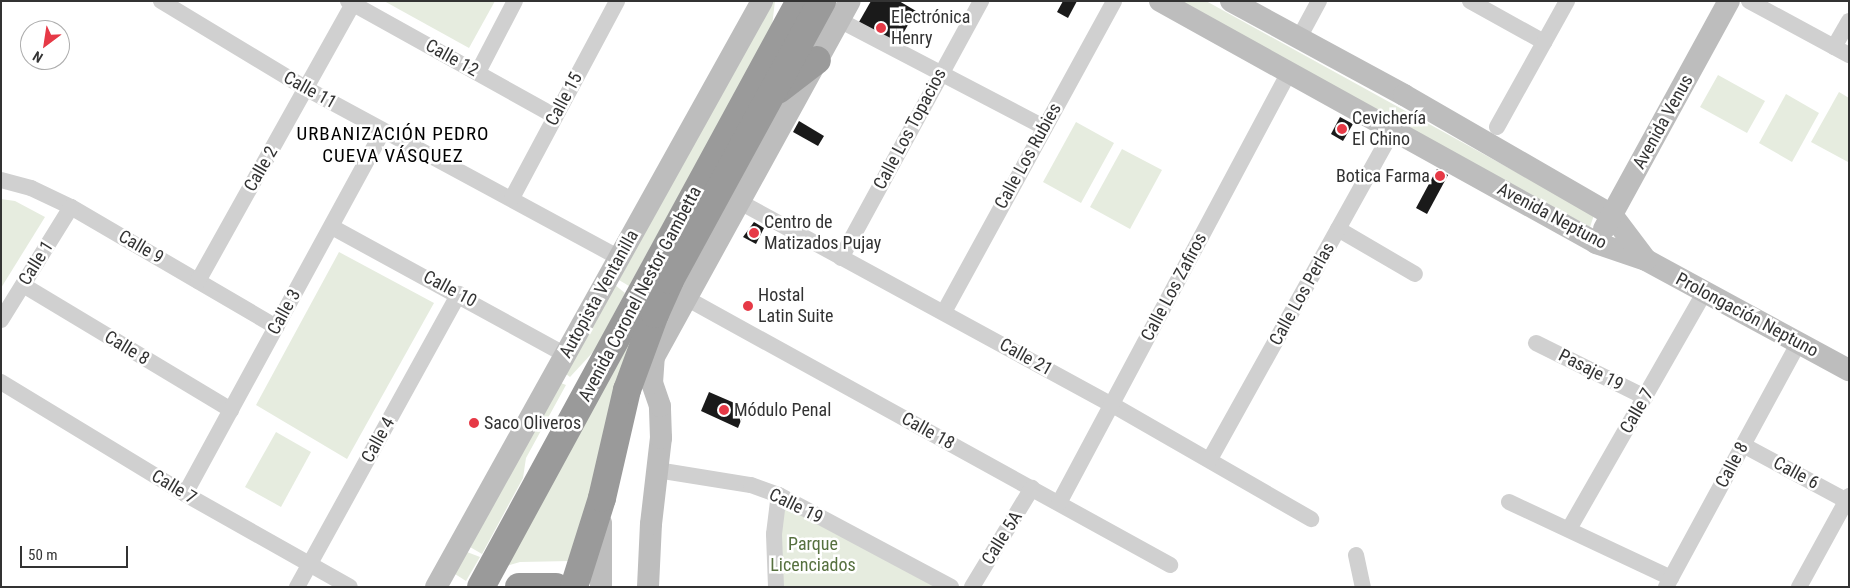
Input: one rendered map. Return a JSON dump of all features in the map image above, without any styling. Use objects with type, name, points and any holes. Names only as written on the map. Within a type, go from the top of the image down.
[{"type":"highway","name":"Avenida Coronel Nestor Gambetta","points":[[574,587],[602,498],[627,390],[654,314],[818,5]]},
{"type":"highway","name":"Avenida Coronel Nestor Gambetta","points":[[481,587],[818,5]]},
{"type":"highway","points":[[770,95],[817,60]]},
{"type":"highway","points":[[519,587],[556,587]]},
{"type":"street","name":"Calle 11","points":[[161,1],[307,89],[512,198],[619,258]]},
{"type":"street","points":[[478,72],[516,1]]},
{"type":"street","name":"Calle 15","points":[[512,198],[617,1]]},
{"type":"street","name":"Autopista Ventanilla","points":[[436,587],[762,1]]},
{"type":"street","name":"Calle Los Topacios","points":[[841,258],[980,1]]},
{"type":"street","name":"Calle Los Rubies","points":[[944,312],[1114,1]]},
{"type":"street","name":"Avenida Neptuno","points":[[1160,1],[1290,71],[1596,243],[1646,260]]},
{"type":"street","name":"Avenida Neptuno","points":[[1231,1],[1612,215],[1646,260]]},
{"type":"street","points":[[1299,38],[1319,1]]},
{"type":"street","points":[[1470,1],[1544,42]]},
{"type":"street","points":[[1496,127],[1566,1]]},
{"type":"street","name":"Avenida Venus","points":[[1596,243],[1729,1]]},
{"type":"street","points":[[1749,1],[1842,51],[1849,20]]},
{"type":"street","name":"Calle 2","points":[[198,281],[307,89],[351,3]]},
{"type":"street","name":"Calle 12","points":[[351,3],[555,116]]},
{"type":"street","points":[[648,587],[662,421],[652,383],[652,364],[738,201],[817,60],[818,5],[940,74],[1044,127]]},
{"type":"street","name":"Calle Los Zafiros","points":[[1059,503],[1290,71]]},
{"type":"street","name":"Calle Los Perlas","points":[[1210,459],[1394,130]]},
{"type":"street","name":"Calle 3","points":[[185,494],[383,131]]},
{"type":"street","name":"Calle 9","points":[[1,180],[31,188],[71,207],[276,326]]},
{"type":"street","name":"Calle 21","points":[[738,201],[1210,459],[1311,520]]},
{"type":"street","name":"Calle 1","points":[[1,320],[71,207]]},
{"type":"street","name":"Calle 10","points":[[332,226],[566,354]]},
{"type":"street","points":[[1338,229],[1415,274]]},
{"type":"street","name":"Prolongación Neptuno","points":[[1646,260],[1849,370]]},
{"type":"street","name":"Calle 8","points":[[23,285],[231,410]]},
{"type":"street","name":"Calle 7","points":[[1569,529],[1705,292]]},
{"type":"street","name":"Calle 4","points":[[297,587],[459,294]]},
{"type":"street","name":"Calle 18","points":[[686,298],[1170,565]]},
{"type":"street","name":"Calle 8","points":[[1669,582],[1799,342]]},
{"type":"street","name":"Pasaje 19","points":[[1536,343],[1645,397]]},
{"type":"street","name":"Calle 7","points":[[1,382],[185,494],[350,587]]},
{"type":"street","name":"Calle 6","points":[[1743,445],[1848,499]]},
{"type":"street","name":"Calle 19","points":[[657,470],[751,485],[779,494],[951,587]]},
{"type":"street","name":"Calle 5A","points":[[972,587],[1032,488]]},
{"type":"street","points":[[776,587],[774,534],[779,494]]},
{"type":"street","points":[[601,587],[602,498]]},
{"type":"street","points":[[1799,587],[1848,499]]},
{"type":"street","points":[[1509,502],[1569,529],[1669,582]]},
{"type":"street","points":[[1356,555],[1363,587]]},
{"type":"green space","points":[[384,1],[495,1],[469,48]]},
{"type":"green space","points":[[770,1],[775,1],[772,26],[629,286],[619,280]]},
{"type":"green space","points":[[1174,1],[1206,1],[1594,215],[1590,227]]},
{"type":"green space","points":[[1718,75],[1765,101],[1747,133],[1700,107]]},
{"type":"green space","points":[[1839,92],[1849,98],[1848,162],[1811,142]]},
{"type":"green space","points":[[1786,94],[1819,113],[1792,162],[1759,143]]},
{"type":"green space","points":[[1076,122],[1114,143],[1081,203],[1043,182]]},
{"type":"green space","points":[[1122,149],[1162,170],[1130,229],[1090,207]]},
{"type":"green space","points":[[1,199],[15,201],[45,217],[1,288]]},
{"type":"green space","points":[[339,252],[434,303],[347,459],[256,405]]},
{"type":"green space","points":[[615,285],[625,293],[595,350],[570,377],[566,374]]},
{"type":"green space","points":[[641,304],[571,561],[520,562],[500,568]]},
{"type":"green space","points":[[561,383],[566,385],[526,458],[523,478],[482,554],[470,547]]},
{"type":"green space","points":[[276,432],[311,452],[281,507],[245,487]]},
{"type":"green space","name":"Parque Licenciados","points":[[785,503],[936,587],[783,587],[781,535]]},
{"type":"green space","points":[[467,552],[480,557],[466,581],[455,574]]},
{"type":"building","points":[[871,1],[899,1],[916,11],[897,44],[859,22]]},
{"type":"building","points":[[1063,1],[1077,1],[1068,18],[1057,12]]},
{"type":"building","name":"Cevichería El Chino","points":[[1340,117],[1353,124],[1343,141],[1331,134]]},
{"type":"building","points":[[799,121],[824,136],[818,146],[793,132]]},
{"type":"building","points":[[1437,169],[1448,175],[1427,214],[1416,208]]},
{"type":"building","name":"Centro de Matizados Pujay","points":[[754,222],[764,228],[756,244],[743,237]]},
{"type":"building","name":"Módulo Penal","points":[[709,392],[746,408],[738,428],[701,411]]},
{"type":"place","name":"Electrónica Henry","points":[[881,28]]},
{"type":"place","name":"Cevichería El Chino","points":[[1342,129]]},
{"type":"place","name":"Botica Farma","points":[[1440,176]]},
{"type":"place","name":"Centro de Matizados Pujay","points":[[754,233]]},
{"type":"place","name":"Hostal Latin Suite","points":[[748,306]]},
{"type":"place","name":"Módulo Penal","points":[[724,410]]},
{"type":"place","name":"Saco Oliveros","points":[[474,423]]},
{"type":"district","name":"URBANIZACIÓN PEDRO CUEVA VÁSQUEZ","points":[[393,145]]}]
